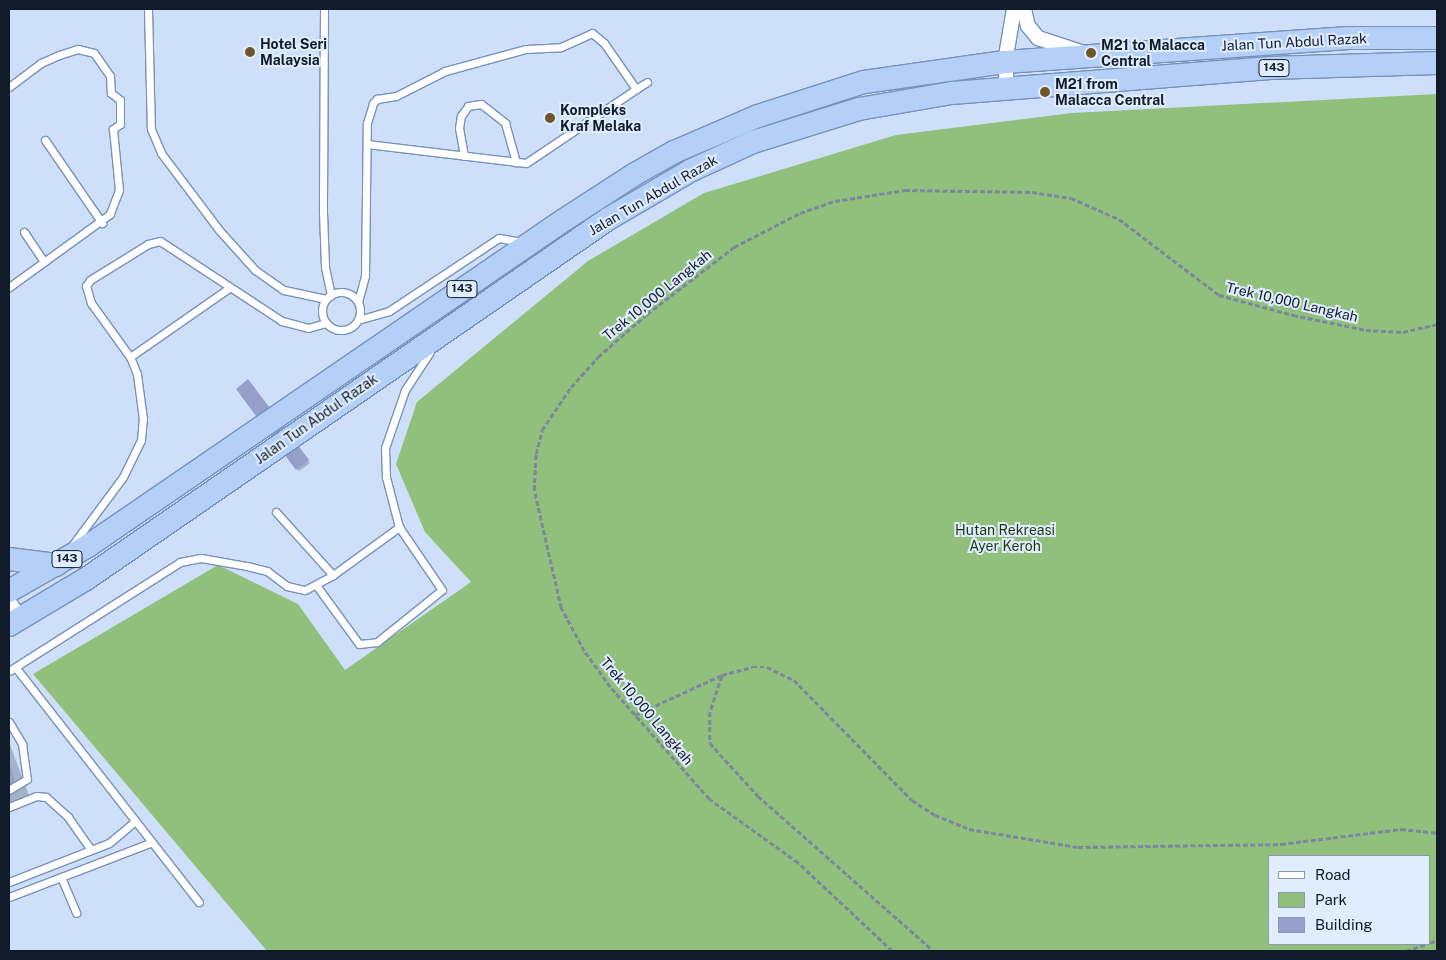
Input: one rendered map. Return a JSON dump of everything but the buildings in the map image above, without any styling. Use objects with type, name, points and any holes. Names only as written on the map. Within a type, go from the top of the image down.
[{"type":"highway","name":"Jalan Tun Abdul Razak","points":[[9,591],[57,565],[529,244],[674,152],[766,113],[864,82],[1005,62],[1090,54],[1348,38],[1437,38]]},
{"type":"highway","name":"Jalan Tun Abdul Razak","points":[[13,615],[86,579],[608,218],[726,154],[784,131],[859,109],[923,97],[1007,88],[1270,68],[1437,62]]},
{"type":"highway","points":[[9,559],[57,565]]},
{"type":"street","points":[[1007,88],[1005,62],[1014,9]]},
{"type":"street","points":[[1024,9],[1028,26],[1038,38],[1090,54]]},
{"type":"lane","points":[[148,9],[151,129],[161,153],[219,230],[255,270],[284,290],[329,297],[349,294],[358,302]]},
{"type":"lane","points":[[324,9],[323,212],[325,267],[329,297],[322,311],[326,323]]},
{"type":"lane","points":[[358,320],[358,302],[365,276],[367,124],[373,103],[377,99],[396,96],[445,71],[526,49],[561,47],[582,35],[592,33],[604,43],[636,89]]},
{"type":"lane","points":[[9,88],[41,63],[78,49],[94,53],[110,76],[111,93],[120,100],[120,124],[113,129],[118,190],[116,203],[102,223],[9,287]]},
{"type":"lane","points":[[367,144],[526,163],[536,159],[646,82]]},
{"type":"lane","points":[[464,156],[459,128],[461,116],[468,106],[480,104],[505,123],[516,162]]},
{"type":"lane","points":[[45,140],[102,223]]},
{"type":"lane","points":[[24,232],[44,262]]},
{"type":"lane","points":[[57,565],[123,477],[141,440],[142,392],[130,357],[92,303],[86,286],[90,280],[148,244],[160,241],[255,306],[296,327],[326,323],[343,330],[358,320],[389,312],[499,238],[529,244]]},
{"type":"lane","points":[[130,357],[229,288]]},
{"type":"lane","points":[[316,585],[359,644],[377,642],[442,590],[399,527],[386,477],[385,448],[392,421],[412,376],[450,326]]},
{"type":"lane","points":[[276,512],[333,575]]},
{"type":"lane","points":[[199,902],[12,669],[166,570],[191,559],[211,559],[258,568],[295,589],[305,590],[333,575],[399,527]]},
{"type":"lane","points":[[9,722],[22,744],[27,779],[9,790]]},
{"type":"lane","points":[[9,807],[36,796],[46,797],[68,817],[91,850]]},
{"type":"lane","points":[[9,882],[109,844],[135,821]]},
{"type":"lane","points":[[9,897],[152,842]]},
{"type":"lane","points":[[61,877],[76,913]]},
{"type":"path","name":"Trek 10,000 Langkah","points":[[892,951],[798,863],[708,799],[635,715],[584,651],[561,608],[534,490],[536,454],[542,430],[552,411],[598,357],[694,275],[768,227],[835,201],[905,190],[1042,194],[1071,198],[1119,219],[1202,284],[1219,295],[1241,303],[1366,330],[1403,332],[1437,324]]},
{"type":"path","points":[[635,715],[722,675],[752,667],[782,671],[794,680],[912,800],[935,815],[969,829],[1078,847],[1201,843],[1280,844],[1401,829],[1437,834]]},
{"type":"path","points":[[722,675],[710,712],[710,743],[758,796],[934,951]]},
{"type":"path","points":[[1406,951],[1422,945]]},
{"type":"green space","name":"Hutan Rekreasi Ayer Keroh","points":[[1437,94],[1437,951],[267,951],[33,674],[218,565],[298,604],[345,670],[471,582],[425,532],[396,464],[417,402],[588,261],[704,193],[896,135],[1072,113]]},
{"type":"place","name":"Hotel Seri Malaysia","points":[[250,52]]},
{"type":"place","name":"M21 to Malacca Central","points":[[1091,53]]},
{"type":"place","name":"M21 from Malacca Central","points":[[1045,92]]},
{"type":"place","name":"Kompleks Kraf Melaka","points":[[550,118]]}]
